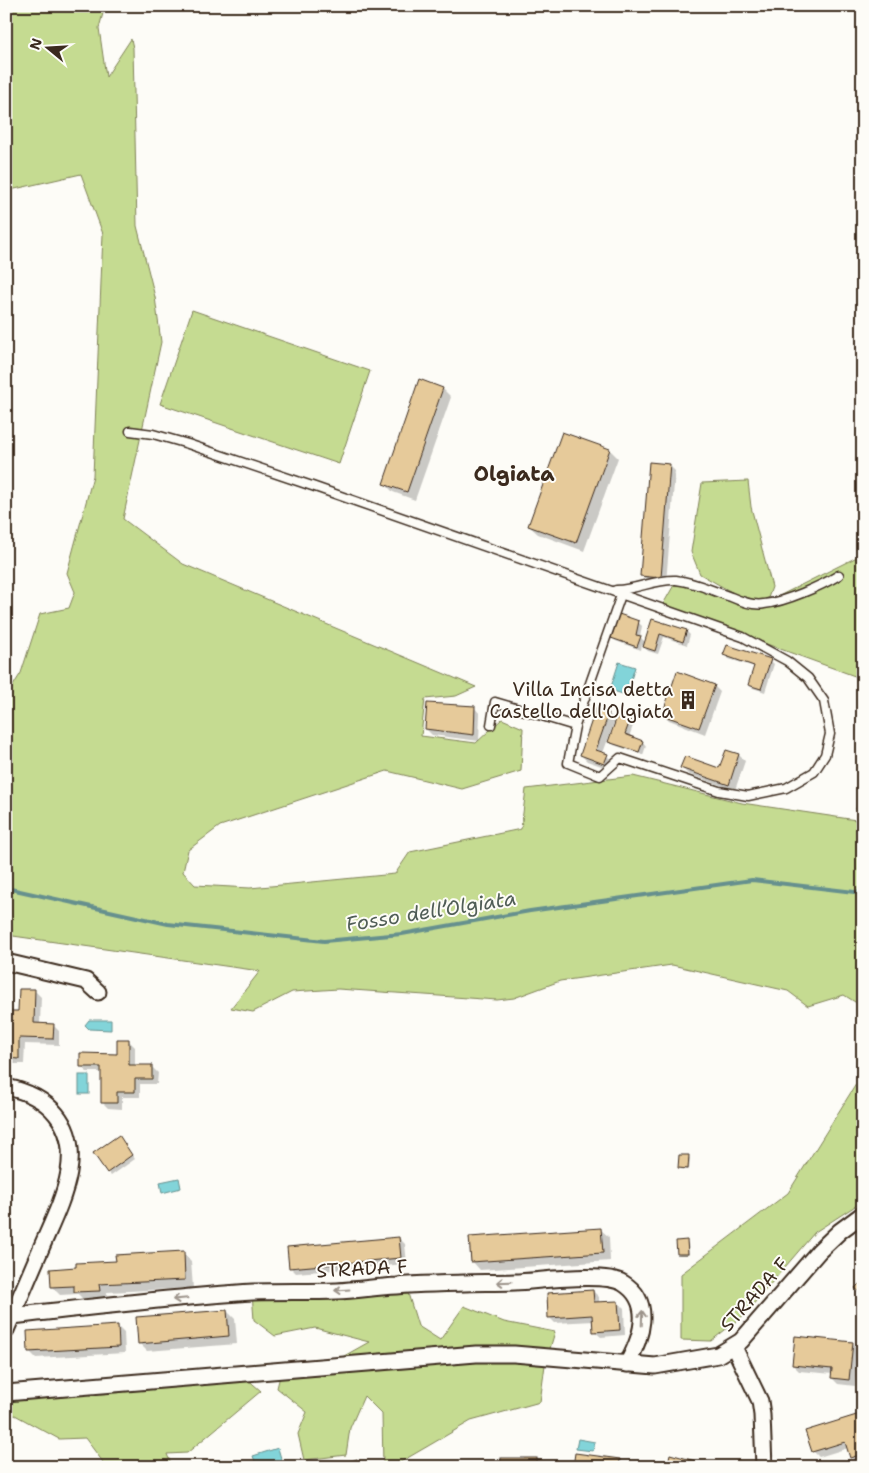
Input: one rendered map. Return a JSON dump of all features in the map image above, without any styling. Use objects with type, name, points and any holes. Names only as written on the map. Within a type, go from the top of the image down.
[{"type":"street","points":[[6,962],[86,981],[98,992]]},
{"type":"street","points":[[6,1088],[28,1094],[50,1108],[66,1129],[71,1144],[70,1164],[60,1205],[9,1323]]},
{"type":"street","name":"STRADA F","points":[[6,1393],[470,1354],[523,1354],[627,1364],[665,1365],[713,1357],[734,1347],[748,1334],[825,1245],[863,1214]]},
{"type":"street","name":"STRADA F","points":[[9,1323],[141,1302],[259,1292],[337,1291],[399,1286],[603,1277],[626,1285],[635,1294],[642,1309],[643,1320],[639,1339],[627,1364]]},
{"type":"street","points":[[734,1347],[760,1401],[764,1467]]},
{"type":"lane","points":[[130,431],[153,434],[188,444],[315,487],[743,637],[786,662],[808,678],[824,701],[830,734],[825,755],[814,772],[786,788],[748,796],[719,791],[620,758],[600,776],[568,763],[575,726],[620,594]]},
{"type":"lane","points":[[609,590],[624,590],[673,580],[691,582],[730,597],[763,605],[780,601],[840,575]]},
{"type":"lane","points":[[492,725],[495,702],[575,726]]},
{"type":"green space","points":[[6,6],[105,6],[99,28],[106,77],[131,39],[133,48],[137,226],[155,297],[161,342],[123,519],[183,564],[476,687],[456,696],[425,699],[421,736],[476,743],[502,719],[523,728],[521,771],[462,789],[387,771],[220,826],[188,850],[183,872],[195,885],[250,888],[395,874],[410,852],[521,829],[526,789],[633,776],[742,803],[863,821],[863,1007],[844,995],[808,1006],[788,991],[672,965],[560,981],[514,998],[497,1000],[338,989],[292,992],[253,1012],[231,1008],[260,971],[6,935],[6,697],[21,673],[40,614],[69,608],[75,592],[67,573],[93,476],[103,234],[81,174],[6,191]]},
{"type":"green space","points":[[192,310],[370,371],[339,464],[160,404]]},
{"type":"green space","points":[[748,481],[751,507],[772,587],[768,598],[775,598],[863,554],[863,679],[662,606],[674,585],[706,589],[738,604],[767,604],[767,598],[762,602],[735,594],[700,574],[691,552],[702,483]]},
{"type":"green space","points":[[863,1073],[863,1201],[815,1232],[744,1315],[711,1341],[681,1340],[681,1274],[788,1193]]},
{"type":"green space","points":[[407,1290],[418,1326],[440,1340],[464,1306],[504,1322],[555,1332],[545,1365],[540,1402],[471,1421],[392,1467],[383,1467],[382,1414],[364,1396],[350,1428],[346,1455],[304,1460],[298,1434],[307,1412],[277,1388],[281,1372],[328,1365],[369,1342],[315,1328],[275,1336],[254,1320],[252,1293]]},
{"type":"green space","points":[[245,1377],[261,1391],[187,1453],[167,1454],[172,1467],[97,1467],[103,1462],[85,1438],[59,1439],[15,1415],[6,1418],[6,1399]]},
{"type":"water","points":[[619,662],[635,667],[626,695],[610,690]]},
{"type":"water","points":[[89,1020],[111,1020],[111,1030],[89,1029],[85,1025]]},
{"type":"water","points":[[79,1075],[89,1075],[89,1094],[79,1094]]},
{"type":"water","points":[[179,1178],[181,1188],[162,1193],[160,1182]]},
{"type":"water","points":[[578,1439],[595,1442],[593,1451],[576,1449]]},
{"type":"water","points":[[278,1448],[282,1462],[268,1467],[257,1467],[253,1456]]},
{"type":"building","points":[[419,379],[443,388],[407,492],[383,484]]},
{"type":"building","points":[[562,432],[610,449],[576,543],[528,526]]},
{"type":"building","points":[[649,462],[670,464],[661,578],[640,576]]},
{"type":"building","points":[[619,614],[639,621],[636,635],[641,636],[637,647],[611,638]]},
{"type":"building","points":[[652,619],[687,630],[683,642],[660,634],[655,651],[643,647]]},
{"type":"building","points":[[727,645],[771,659],[761,689],[748,685],[754,666],[723,655]]},
{"type":"building","name":"Villa Incisa detta Castello dell'Olgiata","points":[[677,671],[715,685],[699,728],[662,715]]},
{"type":"building","points":[[427,703],[475,706],[474,735],[425,729]]},
{"type":"building","points":[[596,708],[609,713],[596,750],[608,754],[604,764],[580,755]]},
{"type":"building","points":[[618,714],[631,718],[625,734],[643,741],[639,752],[608,742]]},
{"type":"building","points":[[726,750],[739,754],[729,785],[680,768],[685,756],[719,768]]},
{"type":"building","points":[[863,789],[863,811],[856,809]]},
{"type":"building","points":[[19,989],[35,989],[34,1023],[54,1024],[53,1039],[19,1038],[19,1059],[6,1058],[6,1011],[18,1011]]},
{"type":"building","points":[[117,1039],[129,1039],[129,1065],[152,1065],[152,1079],[135,1079],[135,1092],[117,1092],[117,1103],[101,1103],[101,1067],[80,1067],[80,1053],[117,1054]]},
{"type":"building","points":[[119,1135],[132,1155],[107,1173],[93,1153]]},
{"type":"building","points":[[679,1155],[689,1155],[688,1169],[678,1168]]},
{"type":"building","points":[[601,1228],[603,1253],[471,1262],[469,1237]]},
{"type":"building","points":[[399,1237],[401,1258],[289,1268],[287,1247]]},
{"type":"building","points":[[687,1240],[688,1254],[677,1254],[676,1241]]},
{"type":"building","points":[[184,1251],[185,1280],[99,1284],[100,1291],[74,1292],[74,1286],[51,1287],[50,1269],[76,1267],[76,1263],[116,1261],[115,1255]]},
{"type":"building","points":[[863,1280],[863,1295],[855,1288]]},
{"type":"building","points":[[593,1290],[594,1302],[618,1301],[620,1330],[593,1332],[592,1315],[548,1318],[547,1293]]},
{"type":"building","points":[[227,1310],[229,1336],[138,1344],[136,1317]]},
{"type":"building","points":[[118,1325],[119,1347],[28,1352],[27,1331]]},
{"type":"building","points":[[795,1336],[853,1342],[849,1380],[831,1378],[832,1369],[792,1365]]},
{"type":"building","points":[[863,1413],[863,1454],[850,1458],[845,1442],[812,1452],[805,1431]]},
{"type":"building","points":[[575,1453],[620,1459],[619,1467],[573,1467]]},
{"type":"building","points":[[670,1454],[695,1461],[694,1467],[667,1467]]},
{"type":"building","points":[[501,1458],[537,1458],[537,1467],[501,1467]]},
{"type":"building","points":[[357,1459],[359,1467],[334,1467]]},
{"type":"waterway","name":"Fosso dell’Olgiata","points":[[6,888],[168,924],[324,941],[402,934],[530,911],[752,880],[863,893]]},
{"type":"place","name":"Villa Incisa detta Castello dell'Olgiata","points":[[688,700]]},
{"type":"district","name":"Olgiata","points":[[514,474]]}]
